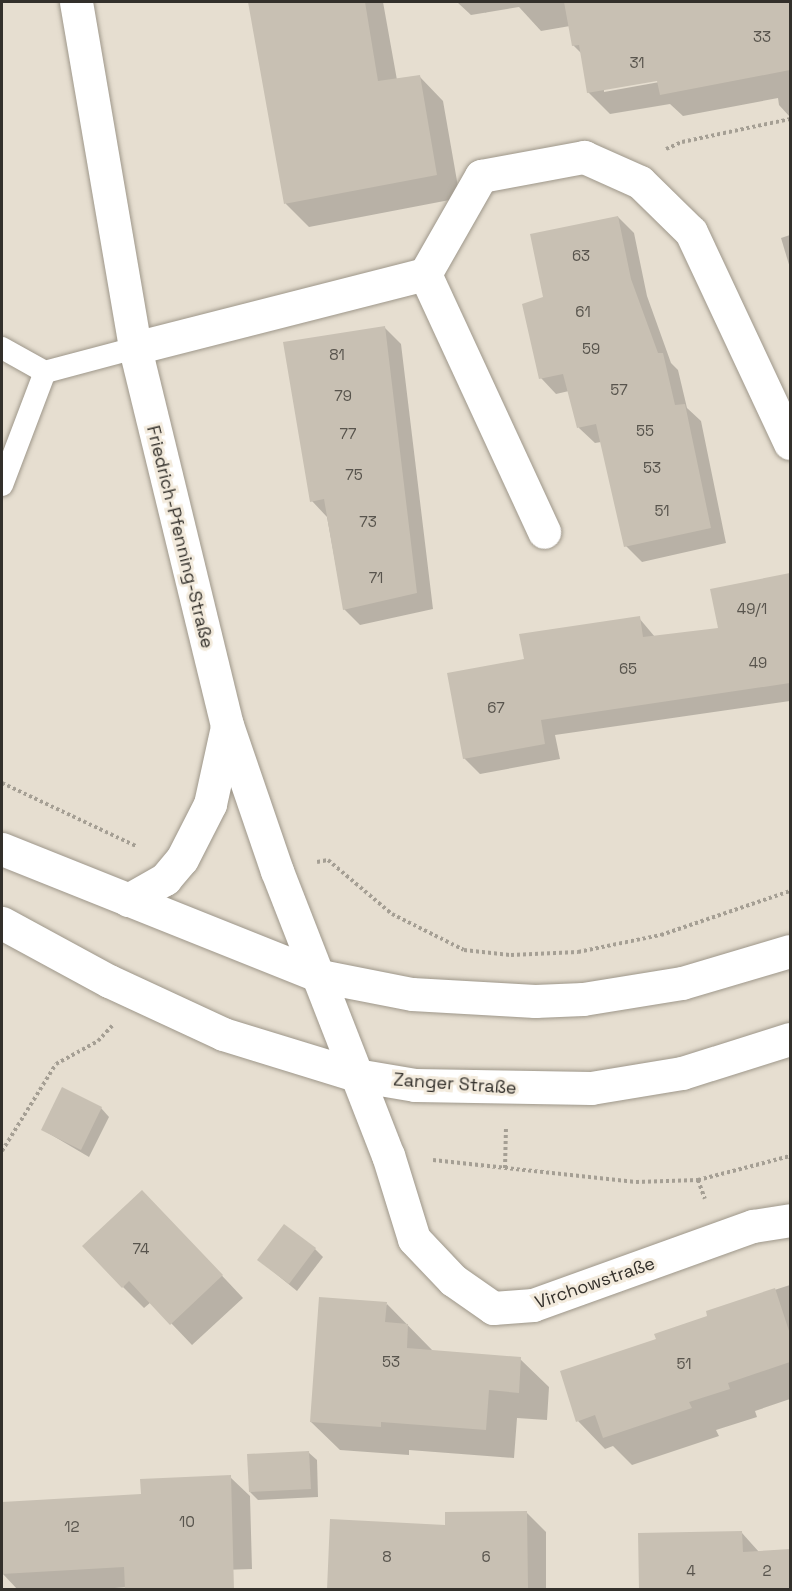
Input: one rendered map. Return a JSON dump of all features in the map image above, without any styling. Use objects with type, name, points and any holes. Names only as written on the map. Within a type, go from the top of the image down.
[{"type":"street","name":"Friedrich-Pfenning-Straße","points":[[76,2],[135,348],[227,725],[277,871],[320,976],[356,1075]]},
{"type":"street","points":[[135,348],[425,274],[481,176],[584,157],[640,182],[691,232],[790,443]]},
{"type":"street","points":[[425,274],[544,532]]},
{"type":"street","name":"Friedrich-Pfenning-Straße","points":[[128,900],[165,879],[182,859],[210,804],[227,725]]},
{"type":"street","points":[[2,849],[320,976],[412,994],[535,1001],[584,999],[682,983],[790,951]]},
{"type":"street","name":"Zanger Straße","points":[[2,923],[109,981],[223,1034],[356,1075],[427,1086],[591,1088],[682,1073],[790,1039]]},
{"type":"street","name":"Virchowstraße","points":[[356,1075],[388,1155],[414,1239],[453,1280],[493,1308],[533,1305],[753,1226],[790,1220]]},
{"type":"lane","points":[[2,348],[45,372],[135,348]]},
{"type":"lane","points":[[2,485],[45,372]]},
{"type":"path","points":[[682,142],[790,119]]},
{"type":"path","points":[[2,783],[124,843],[182,859]]},
{"type":"path","points":[[277,871],[328,860],[392,914],[464,950],[511,955],[578,951],[660,935],[790,891]]},
{"type":"path","points":[[2,1151],[56,1064],[98,1041]]},
{"type":"path","points":[[388,1155],[636,1182],[698,1180],[790,1156]]},
{"type":"building","points":[[248,2],[365,2],[378,81],[420,75],[437,175],[284,204]]},
{"type":"building","points":[[564,2],[790,2],[790,70],[660,95],[657,81],[587,93],[579,45],[572,46]]},
{"type":"building","points":[[618,216],[631,279],[658,353],[663,353],[675,405],[685,404],[711,528],[624,547],[596,424],[577,428],[563,374],[539,379],[522,304],[543,297],[530,234]]},
{"type":"building","points":[[385,326],[417,593],[343,610],[324,499],[310,502],[283,342]]},
{"type":"building","points":[[790,573],[790,683],[541,720],[545,744],[463,759],[447,673],[524,659],[519,634],[640,616],[643,637],[718,628],[710,589]]},
{"type":"building","points":[[62,1087],[102,1107],[81,1150],[41,1130]]},
{"type":"building","points":[[142,1190],[223,1275],[170,1325],[129,1281],[122,1288],[82,1246]]},
{"type":"building","points":[[284,1224],[316,1248],[289,1284],[257,1260]]},
{"type":"building","points":[[775,1288],[790,1334],[790,1362],[728,1383],[730,1389],[689,1402],[692,1408],[603,1438],[595,1415],[576,1422],[560,1371],[656,1339],[654,1334],[707,1316],[706,1311]]},
{"type":"building","points":[[319,1297],[387,1302],[385,1322],[408,1324],[407,1348],[521,1357],[519,1393],[489,1390],[486,1430],[381,1422],[381,1427],[310,1422]]},
{"type":"building","points":[[309,1451],[311,1489],[249,1492],[247,1454]]},
{"type":"building","points":[[231,1475],[234,1590],[125,1590],[124,1567],[2,1574],[2,1502],[141,1494],[140,1479]]},
{"type":"building","points":[[527,1511],[528,1588],[327,1590],[330,1519],[445,1525],[445,1512]]},
{"type":"building","points":[[742,1531],[743,1552],[790,1549],[790,1590],[639,1590],[638,1533]]}]
